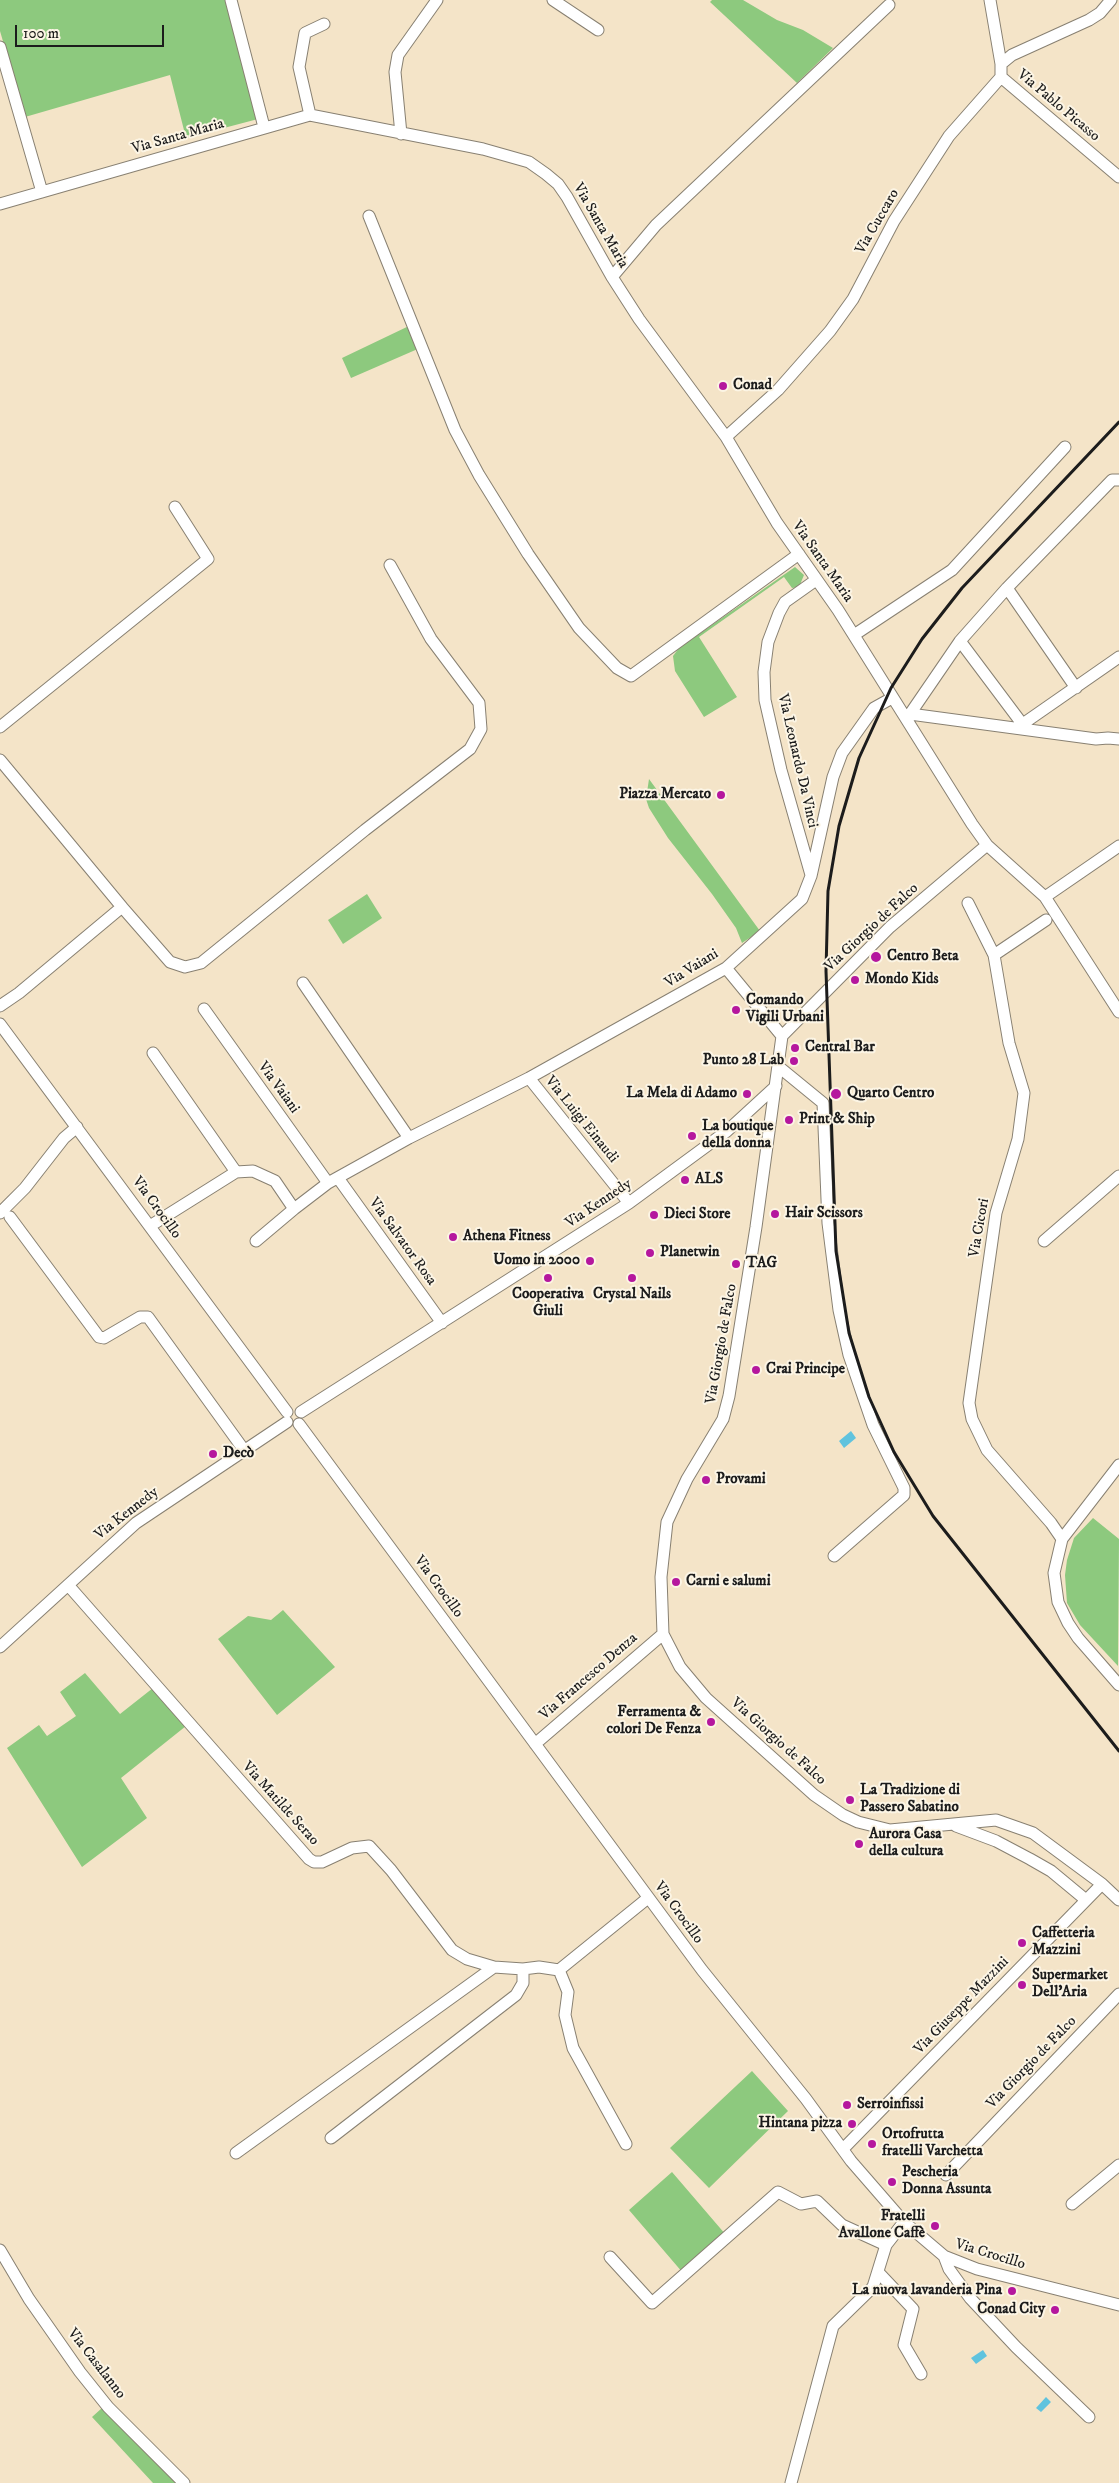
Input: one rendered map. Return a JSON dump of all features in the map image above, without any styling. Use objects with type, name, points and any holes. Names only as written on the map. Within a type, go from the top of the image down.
[{"type":"street","points":[[231,0],[264,127]]},
{"type":"street","points":[[401,134],[396,72],[398,55],[437,0]]},
{"type":"street","points":[[553,0],[598,30]]},
{"type":"street","points":[[990,0],[1001,64],[1001,77]]},
{"type":"street","points":[[1001,64],[1012,55],[1088,20],[1100,13],[1111,0]]},
{"type":"street","points":[[612,277],[656,225],[889,5]]},
{"type":"street","points":[[310,115],[299,67],[305,33],[324,24]]},
{"type":"street","points":[[0,47],[42,192]]},
{"type":"street","name":"Via Pablo Picasso","points":[[1001,77],[1119,178]]},
{"type":"street","name":"Via Cuccaro","points":[[726,437],[778,390],[830,331],[853,299],[894,221],[949,136],[1001,77]]},
{"type":"street","name":"Via Santa Maria","points":[[0,204],[310,115],[491,151],[529,162],[538,168],[558,184],[639,320],[726,437],[777,523],[854,635],[892,698],[907,716],[987,845],[1045,897],[1119,1012]]},
{"type":"street","points":[[369,216],[455,430],[479,475],[528,554],[580,628],[616,668],[631,676],[799,554]]},
{"type":"street","points":[[854,635],[952,570],[1066,446]]},
{"type":"street","points":[[907,716],[960,642],[1007,588],[1112,480],[1119,480]]},
{"type":"street","points":[[0,727],[208,559],[175,507]]},
{"type":"street","points":[[0,760],[170,962],[185,967],[196,965],[470,749],[481,729],[479,703],[431,638],[390,564]]},
{"type":"street","name":"Via Leonardo Da Vinci","points":[[811,876],[781,770],[765,700],[764,672],[768,642],[779,613],[791,597],[816,580]]},
{"type":"street","points":[[1007,588],[1076,688]]},
{"type":"street","points":[[960,642],[1020,726]]},
{"type":"street","points":[[1020,726],[1119,657]]},
{"type":"street","name":"Via Vaiani","points":[[256,1241],[294,1209],[333,1181],[409,1138],[529,1078],[726,968],[793,909],[808,888],[833,777],[842,753],[874,708],[892,698]]},
{"type":"street","points":[[907,716],[1020,726],[1096,739],[1108,738],[1119,740]]},
{"type":"street","name":"Via Giorgio de Falco","points":[[987,845],[890,927],[782,1036],[756,1227],[724,1419],[687,1480],[666,1522],[662,1577],[663,1634],[680,1667],[706,1698],[814,1795],[843,1815],[858,1822],[890,1830],[996,1820],[1033,1833],[1102,1884],[1119,1900]]},
{"type":"street","points":[[1045,897],[1119,846]]},
{"type":"street","name":"Via Cicori","points":[[968,903],[994,955],[1008,1033],[1024,1092],[1018,1139],[996,1214],[969,1403],[972,1419],[987,1450],[1051,1523],[1062,1540]]},
{"type":"street","points":[[0,1006],[19,993],[122,907]]},
{"type":"street","points":[[994,955],[1046,920]]},
{"type":"street","points":[[726,968],[782,1036]]},
{"type":"street","points":[[303,983],[409,1138]]},
{"type":"street","name":"Via Vaiani","points":[[204,1009],[333,1181]]},
{"type":"street","name":"Via Crocillo","points":[[0,1024],[150,1226],[287,1417]]},
{"type":"street","points":[[153,1053],[236,1172]]},
{"type":"street","points":[[779,1067],[823,1103],[831,1258],[844,1333],[873,1425],[904,1488],[904,1495],[834,1556]]},
{"type":"street","name":"Via Luigi Einaudi","points":[[529,1078],[629,1203]]},
{"type":"street","name":"Via Kennedy","points":[[300,1418],[442,1323],[629,1203],[726,1131],[776,1086]]},
{"type":"street","points":[[77,1127],[64,1138],[5,1215],[99,1337],[104,1338],[140,1317],[148,1318],[244,1450]]},
{"type":"street","points":[[150,1226],[236,1172],[253,1171],[271,1178],[278,1184],[294,1209]]},
{"type":"street","points":[[1044,1241],[1119,1176]]},
{"type":"street","name":"Via Salvator Rosa","points":[[333,1181],[442,1323]]},
{"type":"street","points":[[287,1417],[294,1426],[300,1418]]},
{"type":"street","name":"Via Kennedy","points":[[0,1648],[136,1522],[244,1450],[287,1417]]},
{"type":"street","name":"Via Crocillo","points":[[300,1418],[535,1744],[702,1970],[806,2099],[843,2149],[904,2222],[944,2256],[977,2269],[1119,2305]]},
{"type":"street","points":[[1119,1465],[1062,1540],[1054,1573],[1058,1602],[1078,1638],[1119,1685]]},
{"type":"street","name":"Via Matilde Serao","points":[[68,1585],[309,1859],[322,1862],[352,1848],[369,1846],[392,1870],[416,1906],[452,1950],[467,1959],[494,1968],[523,1969],[539,1967],[559,1970]]},
{"type":"street","name":"Via Francesco Denza","points":[[535,1744],[663,1634]]},
{"type":"street","points":[[984,1836],[982,1827],[986,1820]]},
{"type":"street","name":"Via Giorgio de Falco","points":[[952,1825],[984,1836],[1051,1871],[1086,1900]]},
{"type":"street","name":"Via Giuseppe Mazzini","points":[[843,2149],[1102,1884]]},
{"type":"street","points":[[626,2144],[573,2048],[566,2015],[568,1992],[559,1970],[648,1898]]},
{"type":"street","points":[[236,2153],[494,1968]]},
{"type":"street","points":[[331,2138],[516,1995],[523,1983],[523,1969]]},
{"type":"street","name":"Via Giorgio de Falco","points":[[946,2175],[1119,1994]]},
{"type":"street","points":[[1072,2204],[1119,2165]]},
{"type":"street","points":[[610,2257],[652,2303],[778,2192],[801,2204],[817,2201],[842,2225],[886,2245]]},
{"type":"street","points":[[791,2483],[833,2326],[873,2287],[886,2245],[904,2222]]},
{"type":"street","name":"Via Casalanno","points":[[0,2250],[80,2372],[108,2407],[184,2483]]},
{"type":"street","points":[[944,2256],[949,2269],[970,2298],[1016,2347],[1088,2417]]},
{"type":"street","points":[[0,2274],[10,2267]]},
{"type":"street","points":[[878,2272],[912,2309],[904,2345],[921,2374]]},
{"type":"green space","points":[[0,0],[228,0],[258,119],[186,138],[170,75],[25,117],[0,31]]},
{"type":"green space","points":[[712,0],[743,0],[777,20],[803,30],[833,48],[797,83],[710,2]]},
{"type":"green space","points":[[411,325],[420,348],[351,378],[342,358]]},
{"type":"green space","points":[[795,567],[804,575],[799,587],[792,588],[784,577],[699,637],[737,697],[704,717],[675,671],[673,656],[679,648]]},
{"type":"green space","points":[[649,779],[760,931],[742,943],[736,928],[668,838],[649,808],[646,799]]},
{"type":"green space","points":[[367,894],[382,918],[343,944],[328,920]]},
{"type":"green space","points":[[1093,1518],[1119,1539],[1118,1666],[1080,1625],[1067,1603],[1065,1575],[1067,1560],[1074,1538]]},
{"type":"green space","points":[[283,1610],[335,1667],[277,1715],[218,1639],[248,1616],[271,1620]]},
{"type":"green space","points":[[85,1673],[120,1714],[153,1688],[186,1726],[121,1778],[147,1818],[82,1867],[7,1748],[39,1725],[47,1736],[76,1716],[60,1692]]},
{"type":"green space","points":[[752,2071],[788,2111],[709,2188],[670,2148]]},
{"type":"green space","points":[[672,2172],[726,2235],[683,2273],[629,2210]]},
{"type":"green space","points":[[102,2408],[176,2483],[153,2483],[92,2417]]},
{"type":"water","points":[[851,1431],[856,1438],[844,1448],[839,1441]]},
{"type":"water","points":[[983,2350],[987,2356],[976,2364],[971,2358]]},
{"type":"water","points":[[1046,2397],[1051,2402],[1041,2412],[1036,2408]]},
{"type":"railway","points":[[1119,422],[962,588],[922,639],[891,688],[859,758],[839,826],[828,891],[826,971],[836,1251],[849,1333],[869,1397],[894,1452],[933,1516],[1119,1751]]},
{"type":"place","name":"Conad","points":[[723,386]]},
{"type":"place","name":"Piazza Mercato","points":[[721,795]]},
{"type":"place","name":"Centro Beta","points":[[876,957]]},
{"type":"place","name":"Mondo Kids","points":[[855,980]]},
{"type":"place","name":"Comando Vigili Urbani","points":[[736,1010]]},
{"type":"place","name":"Central Bar","points":[[795,1048]]},
{"type":"place","name":"Punto 28 Lab","points":[[794,1061]]},
{"type":"place","name":"La Mela di Adamo","points":[[747,1094]]},
{"type":"place","name":"Quarto Centro","points":[[836,1094]]},
{"type":"place","name":"Print & Ship","points":[[789,1120]]},
{"type":"place","name":"La boutique della donna","points":[[692,1136]]},
{"type":"place","name":"ALS","points":[[685,1180]]},
{"type":"place","name":"Hair Scissors","points":[[775,1214]]},
{"type":"place","name":"Dieci Store","points":[[654,1215]]},
{"type":"place","name":"Athena Fitness","points":[[453,1237]]},
{"type":"place","name":"Planetwin","points":[[650,1253]]},
{"type":"place","name":"Uomo in 2000","points":[[590,1261]]},
{"type":"place","name":"TAG","points":[[736,1264]]},
{"type":"place","name":"Cooperativa Giuli","points":[[548,1278]]},
{"type":"place","name":"Crystal Nails","points":[[632,1278]]},
{"type":"place","name":"Crai Principe","points":[[756,1370]]},
{"type":"place","name":"Decò","points":[[213,1454]]},
{"type":"place","name":"Provami","points":[[706,1480]]},
{"type":"place","name":"Carni e salumi","points":[[676,1582]]},
{"type":"place","name":"Ferramenta & colori De Fenza","points":[[711,1722]]},
{"type":"place","name":"La Tradizione di Passero Sabatino","points":[[850,1800]]},
{"type":"place","name":"Aurora Casa della cultura","points":[[859,1844]]},
{"type":"place","name":"Caffetteria Mazzini","points":[[1022,1943]]},
{"type":"place","name":"Supermarket Dell'Aria","points":[[1022,1985]]},
{"type":"place","name":"Serroinfissi","points":[[847,2105]]},
{"type":"place","name":"Hintana pizza","points":[[852,2124]]},
{"type":"place","name":"Ortofrutta fratelli Varchetta","points":[[872,2144]]},
{"type":"place","name":"Pescheria Donna Assunta","points":[[892,2182]]},
{"type":"place","name":"Fratelli Avallone Caffè","points":[[935,2226]]},
{"type":"place","name":"La nuova lavanderia Pina","points":[[1012,2291]]},
{"type":"place","name":"Conad City","points":[[1055,2310]]}]
